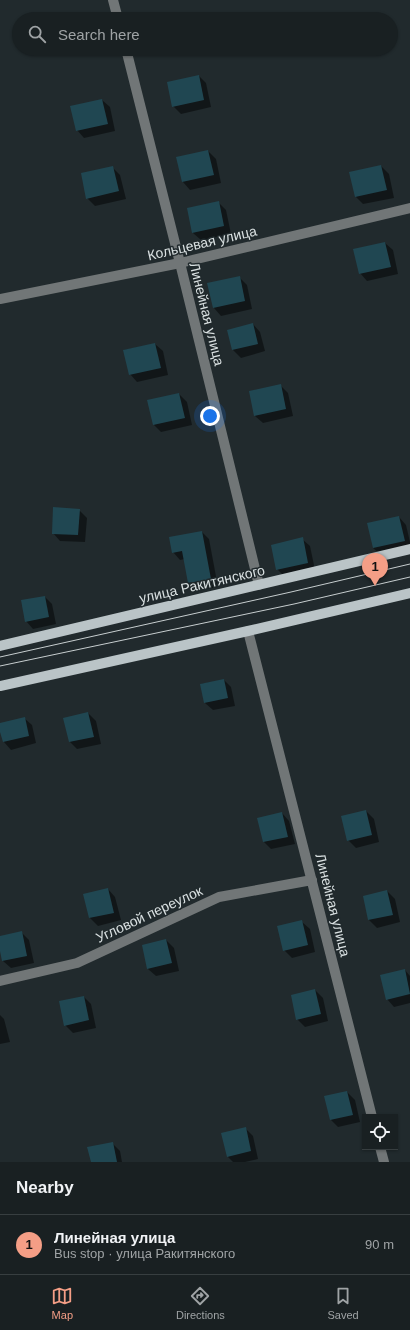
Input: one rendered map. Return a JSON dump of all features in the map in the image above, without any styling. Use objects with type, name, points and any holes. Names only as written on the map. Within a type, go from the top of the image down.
[{"type":"main road","name":"улица Ракитянского","points":[[0,646],[259,586],[410,549]]},
{"type":"main road","points":[[0,686],[248,631],[410,593]]},
{"type":"lane","points":[[113,0],[116,12]]},
{"type":"lane","name":"Линейная улица","points":[[128,56],[259,586]]},
{"type":"lane","name":"Кольцевая улица","points":[[0,299],[180,263],[410,208]]},
{"type":"lane","name":"Линейная улица","points":[[248,631],[371,1114]]},
{"type":"lane","name":"Угловой переулок","points":[[0,981],[77,963],[219,897],[312,880]]},
{"type":"lane","points":[[381,1150],[384,1162]]},
{"type":"building","points":[[199,75],[204,100],[172,107],[167,82]]},
{"type":"building","points":[[102,99],[108,124],[76,131],[70,106]]},
{"type":"building","points":[[208,150],[214,175],[182,182],[176,157]]},
{"type":"building","points":[[381,165],[387,190],[355,197],[349,172]]},
{"type":"building","points":[[113,166],[119,191],[86,199],[81,173]]},
{"type":"building","points":[[219,201],[224,226],[192,233],[187,208]]},
{"type":"building","points":[[385,242],[391,267],[359,274],[353,249]]},
{"type":"building","points":[[240,276],[245,301],[213,308],[207,283]]},
{"type":"building","points":[[253,323],[258,344],[232,350],[227,330]]},
{"type":"building","points":[[155,343],[161,368],[129,375],[123,350]]},
{"type":"building","points":[[281,384],[286,409],[254,416],[249,391]]},
{"type":"building","points":[[179,393],[185,418],[153,425],[147,400]]},
{"type":"building","points":[[53,507],[80,509],[78,535],[52,534]]},
{"type":"building","points":[[399,516],[405,541],[373,548],[367,523]]},
{"type":"building","points":[[202,531],[211,579],[188,583],[182,551],[172,553],[169,537]]},
{"type":"building","points":[[303,537],[308,563],[276,570],[271,545]]},
{"type":"building","points":[[45,596],[49,617],[25,622],[21,600]]},
{"type":"building","points":[[224,679],[228,698],[204,703],[200,684]]},
{"type":"building","points":[[88,712],[94,737],[69,742],[63,718]]},
{"type":"building","points":[[25,717],[29,736],[3,742],[0,732],[0,723]]},
{"type":"building","points":[[366,810],[372,835],[347,841],[341,816]]},
{"type":"building","points":[[282,812],[288,837],[263,842],[257,818]]},
{"type":"building","points":[[108,888],[114,913],[89,918],[83,894]]},
{"type":"building","points":[[387,890],[393,915],[368,920],[363,896]]},
{"type":"building","points":[[302,920],[308,945],[283,951],[277,926]]},
{"type":"building","points":[[22,931],[27,956],[2,961],[0,936]]},
{"type":"building","points":[[166,939],[172,963],[147,969],[142,945]]},
{"type":"building","points":[[405,969],[410,994],[386,1000],[380,975]]},
{"type":"building","points":[[315,989],[321,1014],[296,1020],[291,995]]},
{"type":"building","points":[[84,996],[89,1020],[64,1026],[59,1001]]},
{"type":"building","points":[[347,1091],[353,1115],[330,1120],[324,1096]]},
{"type":"building","points":[[246,1127],[251,1151],[227,1157],[221,1133]]},
{"type":"building","points":[[113,1142],[117,1162],[91,1162],[87,1147]]},
{"type":"tram line","points":[[0,657],[410,564]]},
{"type":"tram line","points":[[0,666],[294,604],[410,577]]},
{"type":"place","name":"Линейная улица","points":[[375,586]]}]
